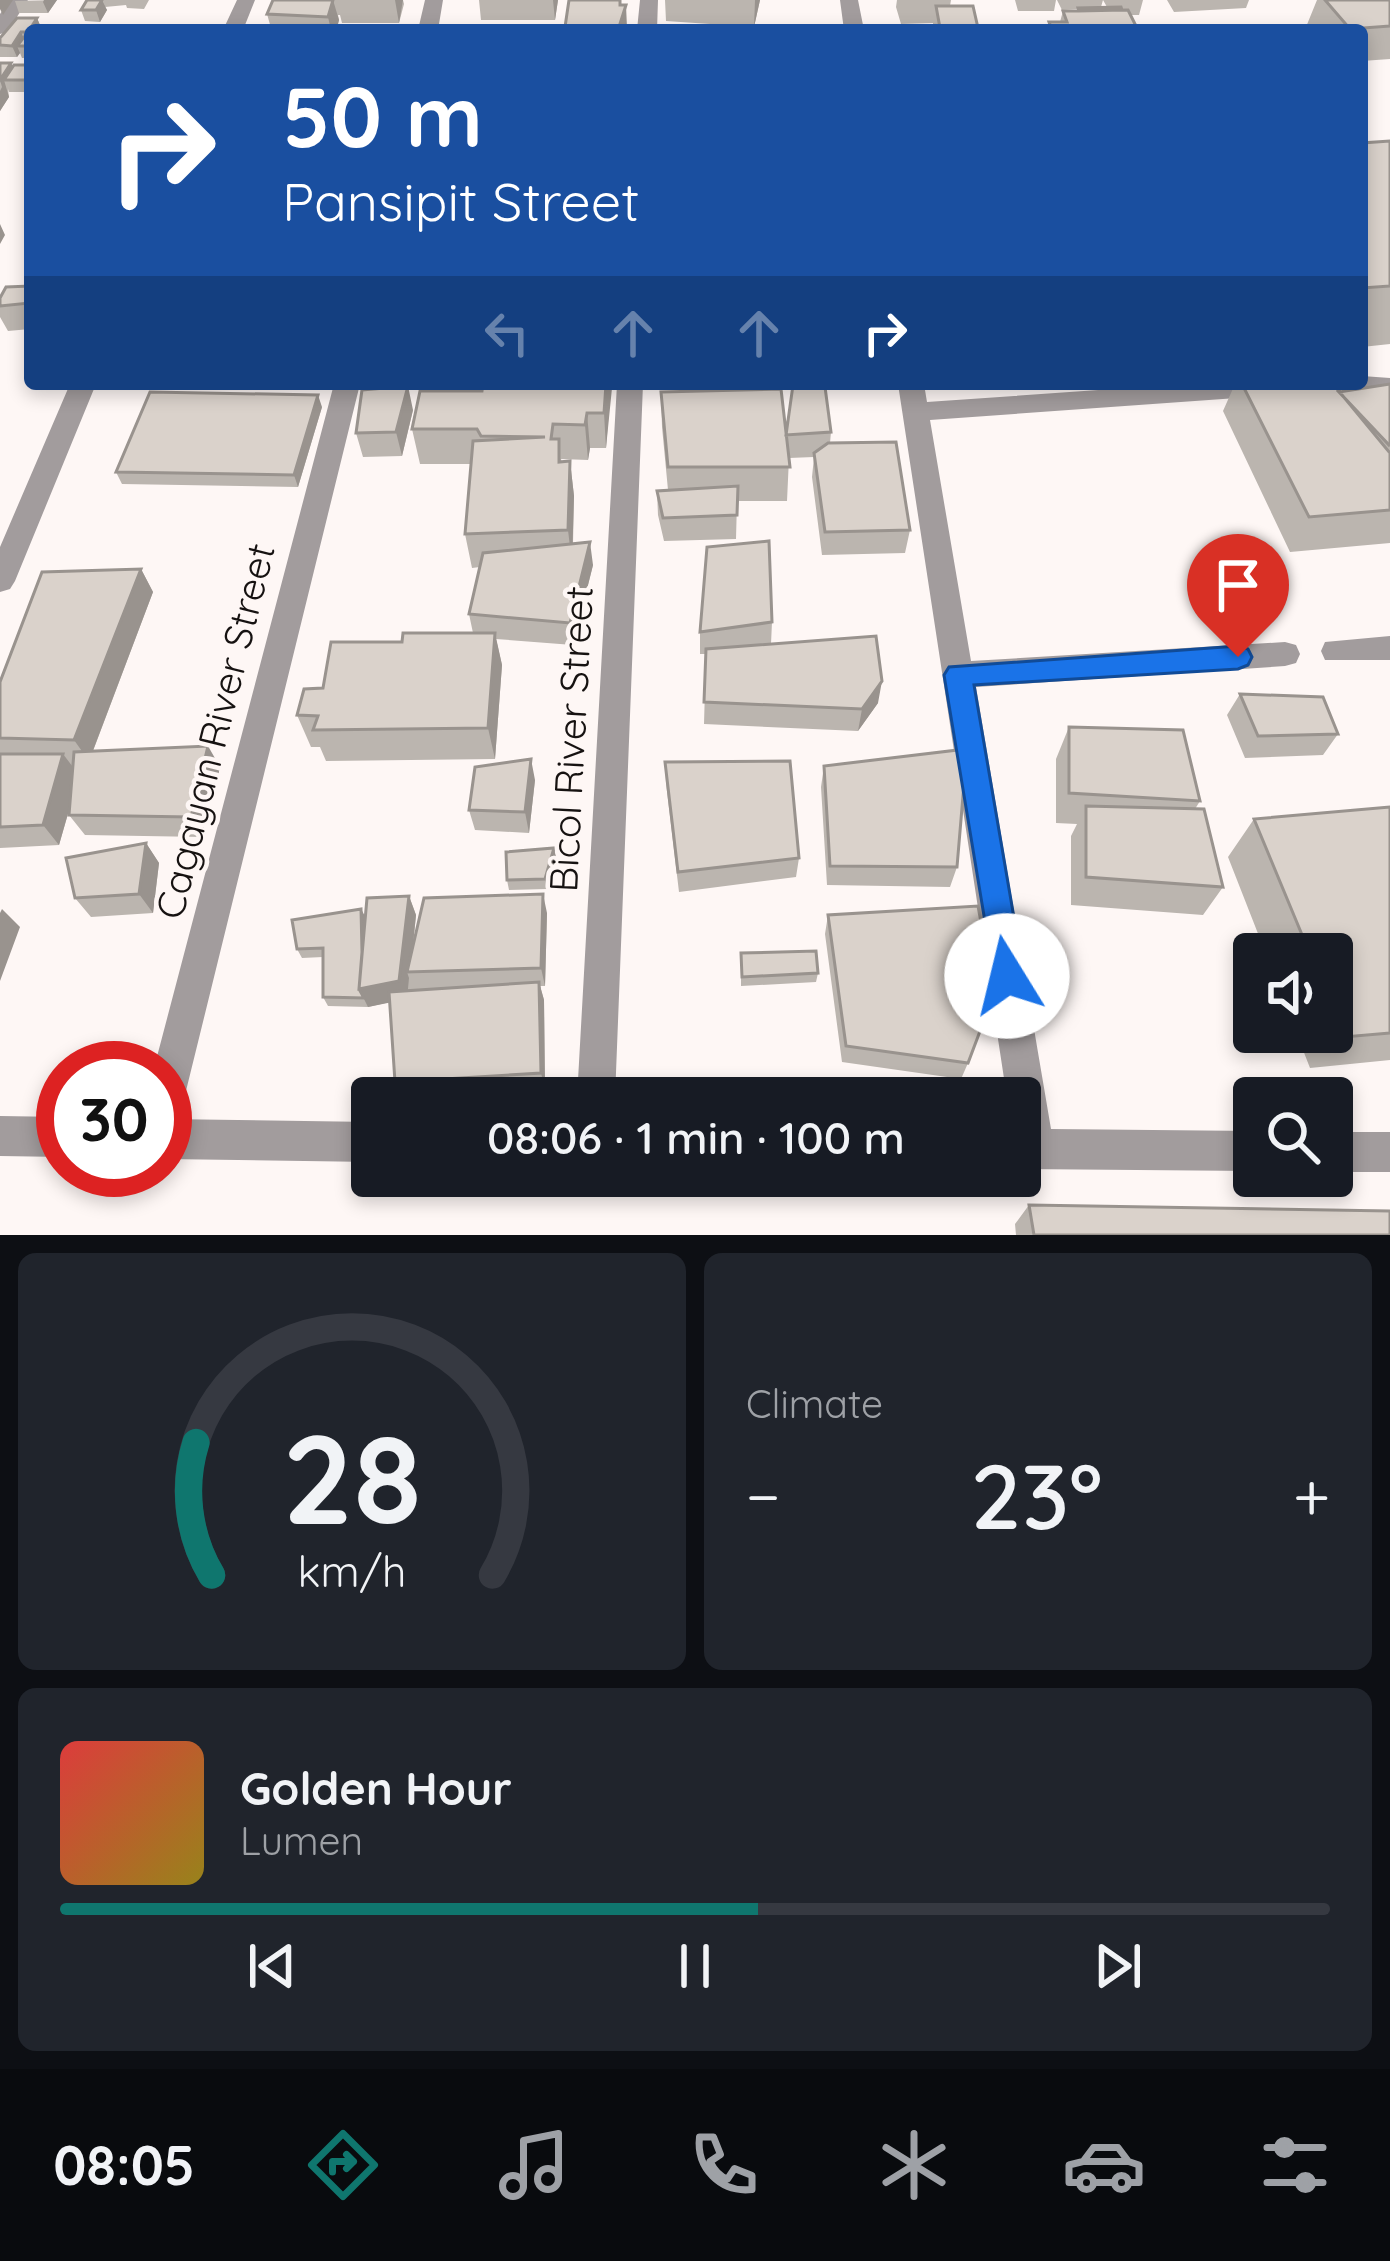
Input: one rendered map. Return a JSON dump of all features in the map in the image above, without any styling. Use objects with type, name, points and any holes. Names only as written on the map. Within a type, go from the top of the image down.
[{"type":"street","points":[[0,28],[19,0]]},
{"type":"street","points":[[0,581],[80,390]]},
{"type":"street","name":"Cagayan River Street","points":[[180,1041],[345,390]]},
{"type":"street","name":"Bicol River Street","points":[[597,1077],[630,390]]},
{"type":"street","points":[[1017,1077],[914,398],[1134,390]]},
{"type":"street","points":[[1336,651],[1390,648]]},
{"type":"street","points":[[958,675],[1285,655]]},
{"type":"street","points":[[0,1136],[36,1137]]},
{"type":"street","points":[[192,1139],[351,1142]]},
{"type":"street","points":[[1041,1149],[1233,1151]]},
{"type":"street","points":[[1353,1151],[1390,1152]]},
{"type":"building","points":[[87,0],[102,0],[96,10],[81,10]]},
{"type":"building","points":[[273,0],[333,0],[328,17],[267,14]]},
{"type":"building","points":[[569,0],[620,0],[620,5],[626,5],[620,24],[565,24]]},
{"type":"building","points":[[1325,0],[1390,0],[1390,26],[1346,24]]},
{"type":"building","points":[[936,6],[973,6],[977,24],[939,24]]},
{"type":"building","points":[[1121,7],[1122,10],[1078,8]]},
{"type":"building","points":[[1128,10],[1135,24],[1050,24],[1067,22],[1063,11]]},
{"type":"building","points":[[17,18],[37,18],[33,24],[24,24],[24,32],[12,46],[0,45],[0,38]]},
{"type":"building","points":[[0,63],[11,63],[0,80]]},
{"type":"building","points":[[14,65],[24,65],[24,80],[4,80]]},
{"type":"building","points":[[1390,141],[1390,286],[1368,288],[1368,143]]},
{"type":"building","points":[[24,286],[24,304],[0,306],[6,287]]},
{"type":"building","points":[[1390,384],[1389,445],[1339,392]]},
{"type":"building","points":[[362,390],[407,390],[396,432],[356,433]]},
{"type":"building","points":[[606,390],[604,413],[587,413],[585,425],[553,424],[551,439],[559,439],[559,462],[570,461],[568,530],[465,534],[473,441],[545,437],[481,436],[477,429],[412,429],[420,391]]},
{"type":"building","points":[[781,390],[790,467],[668,467],[661,392]]},
{"type":"building","points":[[792,390],[825,390],[831,432],[786,435]]},
{"type":"building","points":[[1245,390],[1338,390],[1390,453],[1390,510],[1309,517]]},
{"type":"building","points":[[150,392],[318,395],[294,475],[116,472]]},
{"type":"building","points":[[896,442],[910,530],[825,532],[814,453],[828,443]]},
{"type":"building","points":[[738,486],[737,515],[663,518],[657,491]]},
{"type":"building","points":[[769,541],[772,622],[700,632],[707,547]]},
{"type":"building","points":[[590,542],[570,623],[469,614],[483,553]]},
{"type":"building","points":[[141,569],[74,740],[0,738],[0,682],[42,572]]},
{"type":"building","points":[[403,633],[495,633],[488,728],[313,730],[318,716],[297,715],[304,689],[323,688],[331,642],[402,642]]},
{"type":"building","points":[[876,636],[882,681],[862,709],[704,702],[706,649]]},
{"type":"building","points":[[1240,694],[1323,697],[1338,734],[1258,736]]},
{"type":"building","points":[[1069,727],[1183,730],[1200,801],[1069,793]]},
{"type":"building","points":[[208,746],[191,817],[69,815],[74,752]]},
{"type":"building","points":[[958,750],[964,784],[957,867],[830,866],[824,766]]},
{"type":"building","points":[[0,754],[63,754],[43,825],[0,827]]},
{"type":"building","points":[[531,759],[525,812],[469,810],[475,767]]},
{"type":"building","points":[[790,761],[799,858],[678,872],[665,762]]},
{"type":"building","points":[[1086,806],[1204,809],[1223,887],[1086,877]]},
{"type":"building","points":[[1390,807],[1390,1033],[1353,1036],[1353,933],[1301,933],[1254,819]]},
{"type":"building","points":[[146,843],[139,894],[75,898],[66,858]]},
{"type":"building","points":[[554,848],[545,879],[507,880],[506,852]]},
{"type":"building","points":[[543,894],[541,968],[407,972],[424,898]]},
{"type":"building","points":[[409,896],[399,981],[359,989],[367,898]]},
{"type":"building","points":[[978,906],[994,994],[968,1063],[846,1046],[828,915]]},
{"type":"building","points":[[361,909],[359,989],[364,998],[323,997],[323,948],[297,949],[292,920]]},
{"type":"building","points":[[816,951],[818,973],[742,977],[741,953]]},
{"type":"building","points":[[539,982],[541,1073],[395,1077],[389,992]]},
{"type":"building","points":[[1029,1205],[1390,1211],[1390,1235],[1034,1235]]},
{"type":"route","points":[[1007,976],[958,675],[1238,657]]}]
